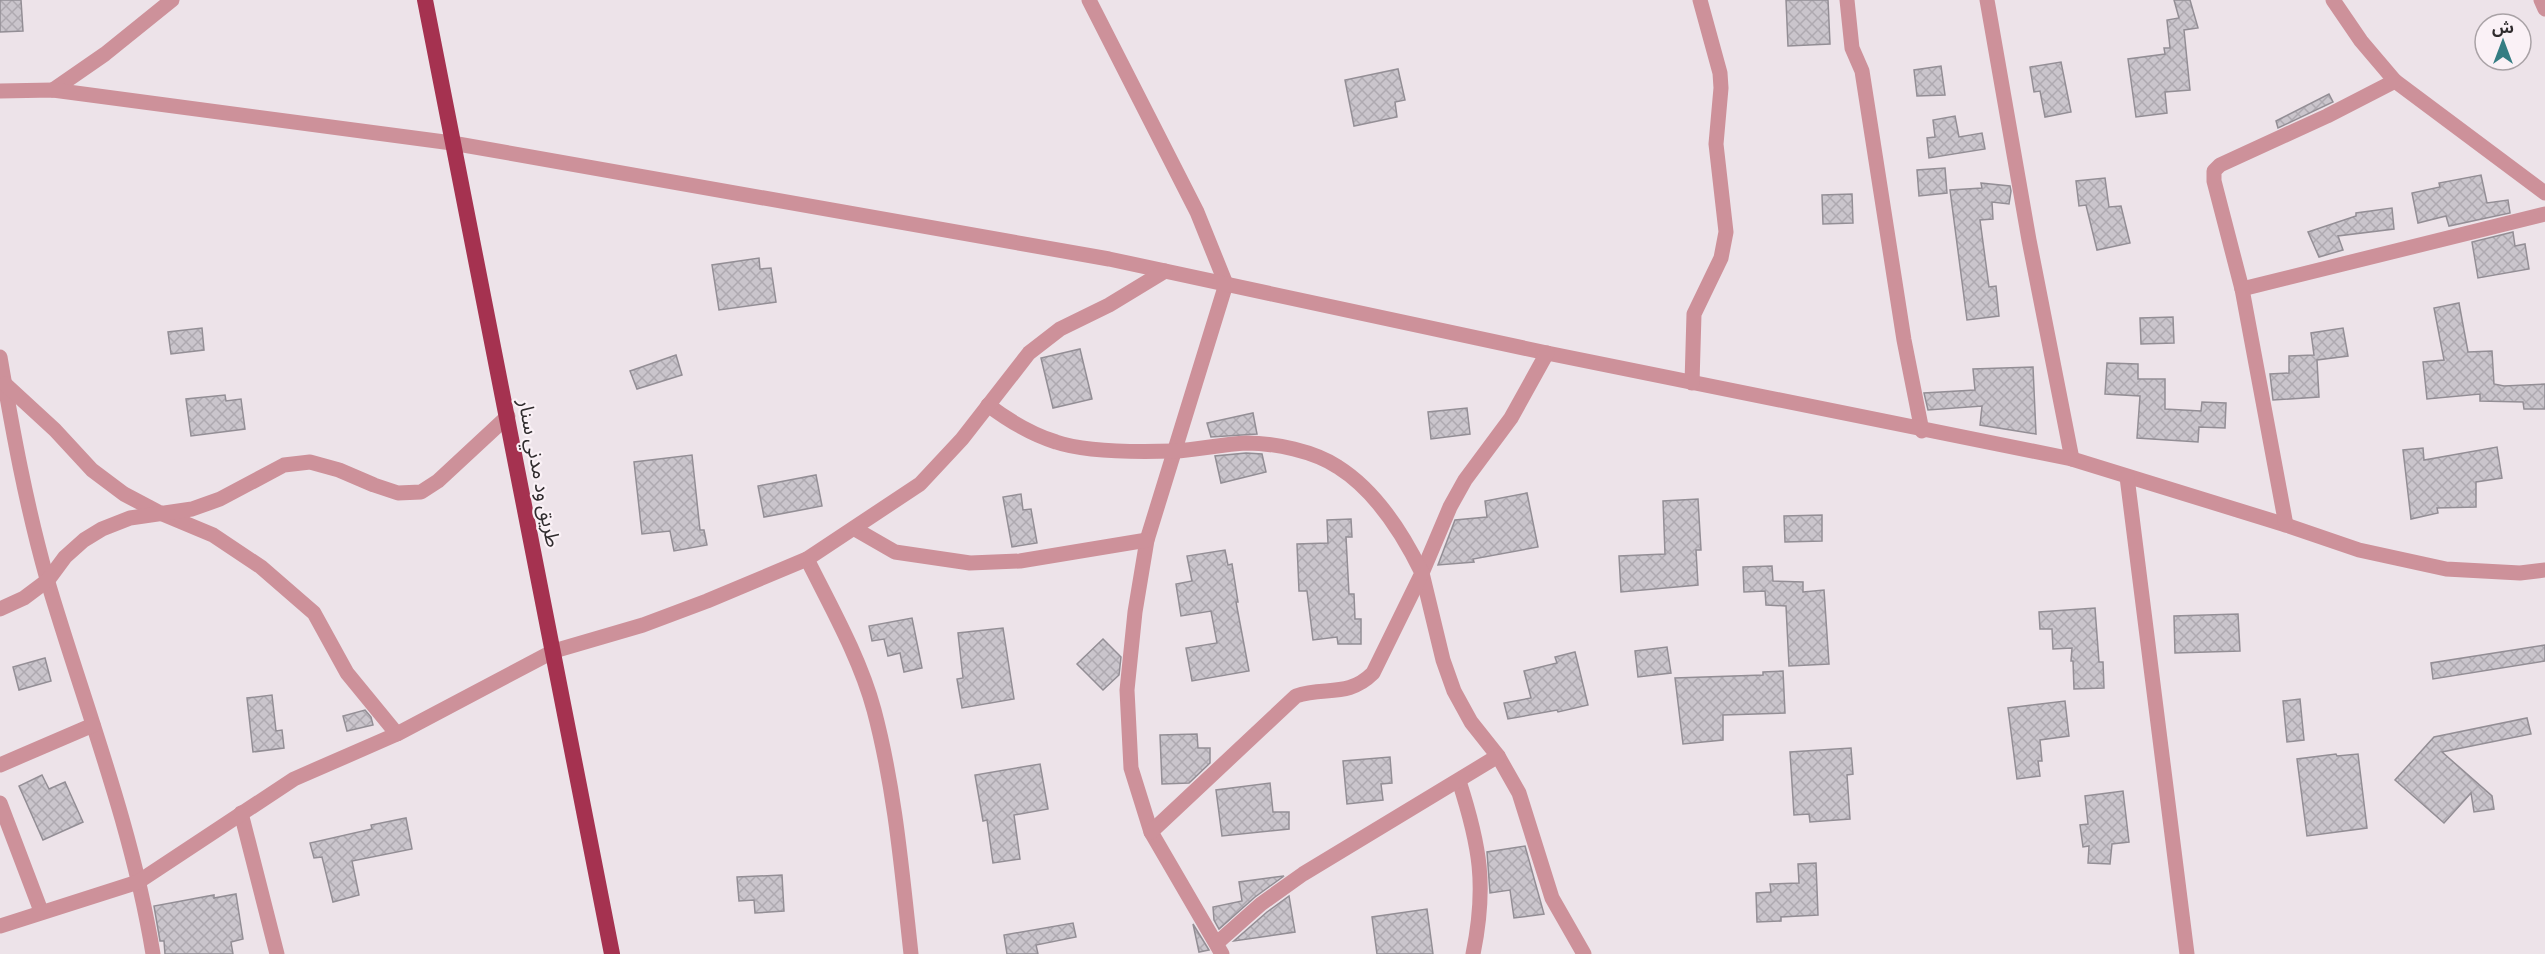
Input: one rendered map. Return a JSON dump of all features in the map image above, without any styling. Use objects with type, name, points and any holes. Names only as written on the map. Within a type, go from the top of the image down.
[{"type":"highway","name":"طريق ود مدني سنار","points":[[425,0],[477,276],[508,416],[612,954]]},
{"type":"street","points":[[53,90],[105,54],[172,0]]},
{"type":"street","points":[[1089,0],[1193,204],[1226,284],[1148,540],[1135,612],[1126,690],[1131,768],[1151,832],[1219,948],[1261,904],[1303,874],[1498,756]]},
{"type":"street","points":[[1692,383],[1694,314],[1715,275],[1726,232],[1716,144],[1721,88],[1720,73],[1700,0]]},
{"type":"street","points":[[1847,0],[1852,48],[1862,66],[1904,340],[1922,431]]},
{"type":"street","points":[[1987,0],[2027,228],[2072,459]]},
{"type":"street","points":[[2333,0],[2361,41],[2395,81],[2545,193]]},
{"type":"street","points":[[2541,0],[2545,9]]},
{"type":"street","points":[[2286,525],[2242,289],[2214,181],[2214,171],[2220,165],[2327,116],[2395,81]]},
{"type":"street","points":[[0,91],[53,90],[452,143],[887,218],[1165,271],[1922,431],[1998,443],[2072,459],[2359,550],[2446,569],[2520,573],[2545,570]]},
{"type":"street","points":[[2242,289],[2545,214]]},
{"type":"street","points":[[0,926],[41,911],[138,882],[294,779],[397,734],[554,651],[582,645],[653,621],[807,559],[920,484],[962,439],[1029,353],[1060,329],[1108,305],[1165,271]]},
{"type":"street","points":[[1151,832],[1296,696],[1308,692],[1326,693],[1348,689],[1362,684],[1373,673],[1465,480],[1511,418],[1547,353]]},
{"type":"street","points":[[0,357],[15,448],[48,580],[122,816],[138,882],[152,948],[138,954]]},
{"type":"street","points":[[5,384],[55,430],[92,470],[124,494],[222,542],[261,567],[314,614],[347,673],[397,734]]},
{"type":"street","points":[[988,405],[1011,423],[1058,443],[1097,449],[1175,451],[1247,443],[1276,446],[1305,453],[1338,466],[1366,489],[1408,547],[1422,573],[1443,660],[1454,691],[1471,722],[1498,756],[1519,793],[1552,898],[1584,954]]},
{"type":"street","points":[[0,609],[24,598],[48,580],[65,557],[84,540],[102,529],[130,518],[158,512],[192,509],[220,499],[284,465],[310,462],[339,470],[398,493],[421,492],[438,481],[508,416]]},
{"type":"street","points":[[0,453],[15,448]]},
{"type":"street","points":[[2127,477],[2187,954]]},
{"type":"street","points":[[855,529],[895,552],[970,564],[1020,561],[1148,540]]},
{"type":"street","points":[[807,559],[846,640],[873,708],[895,814],[911,954]]},
{"type":"street","points":[[0,765],[93,725]]},
{"type":"street","points":[[1459,781],[1474,829],[1480,861],[1482,897],[1473,954]]},
{"type":"street","points":[[0,803],[41,911]]},
{"type":"street","points":[[241,813],[276,954]]},
{"type":"street","points":[[603,954],[607,926]]},
{"type":"building","points":[[0,0],[21,0],[23,31],[0,32]]},
{"type":"building","points":[[1786,0],[1828,0],[1830,44],[1788,46]]},
{"type":"building","points":[[2174,0],[2190,0],[2198,28],[2184,30],[2190,90],[2165,92],[2167,113],[2136,117],[2128,59],[2165,54],[2164,48],[2170,48],[2167,20],[2179,18]]},
{"type":"building","points":[[2061,62],[2071,112],[2045,117],[2040,91],[2034,92],[2030,67]]},
{"type":"building","points":[[1941,66],[1945,95],[1917,96],[1914,70]]},
{"type":"building","points":[[1398,69],[1405,100],[1395,102],[1397,117],[1354,126],[1345,80]]},
{"type":"building","points":[[2329,94],[2333,102],[2278,128],[2276,121]]},
{"type":"building","points":[[1955,116],[1959,137],[1982,133],[1985,149],[1929,158],[1927,138],[1935,137],[1933,120]]},
{"type":"building","points":[[1945,168],[1947,193],[1919,196],[1917,170]]},
{"type":"building","points":[[2481,175],[2487,203],[2508,200],[2510,213],[2449,226],[2446,216],[2418,223],[2412,193],[2440,187],[2439,183]]},
{"type":"building","points":[[2105,178],[2109,207],[2121,206],[2130,243],[2097,250],[2086,205],[2079,206],[2076,181]]},
{"type":"building","points":[[1981,183],[2010,186],[2011,191],[2009,204],[1992,202],[1993,219],[1980,220],[1989,287],[1996,286],[1999,316],[1967,320],[1950,190],[1982,188]]},
{"type":"building","points":[[1852,194],[1853,223],[1823,224],[1822,195]]},
{"type":"building","points":[[2392,208],[2394,229],[2338,236],[2343,250],[2319,257],[2308,232],[2356,216],[2356,213]]},
{"type":"building","points":[[2513,232],[2515,246],[2525,244],[2529,269],[2478,278],[2472,242]]},
{"type":"building","points":[[759,258],[760,269],[771,268],[776,302],[719,310],[712,265]]},
{"type":"building","points":[[2459,303],[2468,352],[2492,351],[2494,384],[2504,386],[2545,384],[2545,409],[2524,409],[2523,402],[2480,401],[2480,394],[2427,399],[2423,362],[2444,360],[2434,308]]},
{"type":"building","points":[[2173,317],[2174,343],[2141,344],[2140,318]]},
{"type":"building","points":[[202,328],[204,350],[171,354],[168,332]]},
{"type":"building","points":[[2343,328],[2348,356],[2317,360],[2319,397],[2273,400],[2270,374],[2289,373],[2289,356],[2314,355],[2311,333]]},
{"type":"building","points":[[1080,349],[1092,399],[1053,408],[1041,358]]},
{"type":"building","points":[[676,355],[682,375],[637,389],[630,371]]},
{"type":"building","points":[[2107,363],[2138,364],[2138,379],[2165,379],[2165,409],[2201,411],[2202,402],[2226,403],[2225,428],[2199,427],[2198,442],[2137,438],[2140,396],[2105,394]]},
{"type":"building","points":[[2033,367],[2036,434],[1980,425],[1982,406],[1928,410],[1924,393],[1975,390],[1973,369]]},
{"type":"building","points":[[225,395],[226,401],[241,399],[245,429],[191,436],[186,399]]},
{"type":"building","points":[[1467,408],[1470,434],[1431,439],[1428,412]]},
{"type":"building","points":[[1253,413],[1257,434],[1211,437],[1207,423]]},
{"type":"building","points":[[2497,447],[2502,478],[2476,482],[2476,507],[2437,508],[2438,513],[2411,519],[2403,450],[2423,448],[2424,460]]},
{"type":"building","points":[[1262,454],[1266,472],[1221,483],[1215,456]]},
{"type":"building","points":[[692,455],[700,530],[704,530],[707,545],[674,551],[670,531],[642,534],[634,462]]},
{"type":"building","points":[[816,475],[822,506],[764,517],[758,486]]},
{"type":"building","points":[[1527,493],[1538,547],[1473,559],[1474,562],[1438,565],[1455,520],[1487,517],[1485,501]]},
{"type":"building","points":[[1021,494],[1023,510],[1031,509],[1037,543],[1012,547],[1003,497]]},
{"type":"building","points":[[1698,499],[1701,550],[1696,550],[1698,585],[1621,592],[1619,556],[1665,554],[1663,501]]},
{"type":"building","points":[[1822,515],[1822,541],[1785,542],[1784,516]]},
{"type":"building","points":[[1351,519],[1352,537],[1346,537],[1349,594],[1354,594],[1355,619],[1361,619],[1361,644],[1338,644],[1337,637],[1313,640],[1307,591],[1299,591],[1297,544],[1328,543],[1327,520]]},
{"type":"building","points":[[1225,550],[1228,565],[1232,564],[1238,602],[1236,602],[1249,671],[1192,681],[1186,648],[1217,643],[1211,611],[1181,616],[1176,584],[1192,581],[1187,556]]},
{"type":"building","points":[[1772,566],[1773,581],[1803,582],[1803,592],[1824,590],[1829,664],[1789,666],[1786,606],[1766,605],[1765,591],[1744,592],[1743,567]]},
{"type":"building","points":[[2095,608],[2099,662],[2103,662],[2104,688],[2074,689],[2072,648],[2053,649],[2052,629],[2040,629],[2039,612]]},
{"type":"building","points":[[2238,614],[2240,651],[2175,653],[2174,616]]},
{"type":"building","points":[[912,618],[922,668],[904,672],[900,653],[888,656],[884,639],[872,641],[869,626]]},
{"type":"building","points":[[1003,628],[1014,699],[962,708],[957,679],[963,678],[958,633]]},
{"type":"building","points":[[1103,639],[1121,657],[1119,675],[1103,690],[1077,664]]},
{"type":"building","points":[[2545,645],[2545,661],[2433,679],[2431,663]]},
{"type":"building","points":[[1667,647],[1671,673],[1638,677],[1635,651]]},
{"type":"building","points":[[1575,652],[1588,705],[1508,719],[1504,703],[1531,698],[1524,671],[1557,663],[1555,657]]},
{"type":"building","points":[[45,658],[51,681],[19,690],[13,667]]},
{"type":"building","points":[[1783,671],[1785,713],[1723,715],[1723,740],[1683,744],[1675,678],[1763,675],[1763,672]]},
{"type":"building","points":[[272,695],[276,731],[282,730],[284,748],[253,752],[247,698]]},
{"type":"building","points":[[2300,699],[2304,740],[2287,742],[2283,701]]},
{"type":"building","points":[[2065,701],[2069,736],[2040,740],[2042,761],[2038,761],[2040,776],[2017,779],[2008,708]]},
{"type":"building","points":[[365,710],[371,717],[373,725],[347,731],[343,716]]},
{"type":"building","points":[[2527,718],[2531,734],[2442,752],[2492,796],[2494,809],[2474,812],[2471,793],[2444,823],[2395,780],[2434,737]]},
{"type":"building","points":[[1197,734],[1198,748],[1210,748],[1210,763],[1189,783],[1162,784],[1160,735]]},
{"type":"building","points":[[1851,748],[1853,774],[1847,775],[1850,819],[1810,822],[1809,814],[1794,815],[1790,752]]},
{"type":"building","points":[[2336,754],[2337,756],[2358,754],[2367,828],[2307,836],[2297,759]]},
{"type":"building","points":[[1390,757],[1392,783],[1381,784],[1383,800],[1347,804],[1343,761]]},
{"type":"building","points":[[1040,764],[1048,809],[1014,815],[1020,859],[993,863],[987,820],[983,821],[975,775]]},
{"type":"building","points":[[42,775],[49,789],[65,782],[83,822],[43,840],[19,786]]},
{"type":"building","points":[[1270,783],[1273,812],[1289,812],[1289,829],[1222,836],[1216,790]]},
{"type":"building","points":[[2123,791],[2129,842],[2112,844],[2110,864],[2088,863],[2089,846],[2083,847],[2080,825],[2088,824],[2085,796]]},
{"type":"building","points":[[406,818],[412,849],[352,861],[359,895],[333,902],[322,857],[314,858],[310,843],[372,829],[371,825]]},
{"type":"building","points":[[1525,846],[1544,914],[1514,918],[1510,890],[1490,893],[1487,852]]},
{"type":"building","points":[[1816,863],[1818,915],[1781,917],[1781,921],[1757,922],[1756,893],[1771,892],[1770,884],[1799,883],[1798,864]]},
{"type":"building","points":[[782,875],[784,911],[755,913],[754,900],[739,901],[737,877]]},
{"type":"building","points":[[1284,876],[1255,897],[1219,929],[1214,920],[1213,907],[1242,901],[1239,882]]},
{"type":"building","points":[[236,894],[243,939],[231,942],[233,954],[165,954],[164,941],[160,941],[154,906],[214,895],[214,898]]},
{"type":"building","points":[[1289,896],[1295,932],[1234,941],[1267,912]]},
{"type":"building","points":[[1427,909],[1433,954],[1377,954],[1372,917]]},
{"type":"building","points":[[1073,923],[1076,937],[1036,945],[1038,954],[1007,954],[1004,935]]},
{"type":"building","points":[[1193,924],[1209,950],[1199,952]]}]
